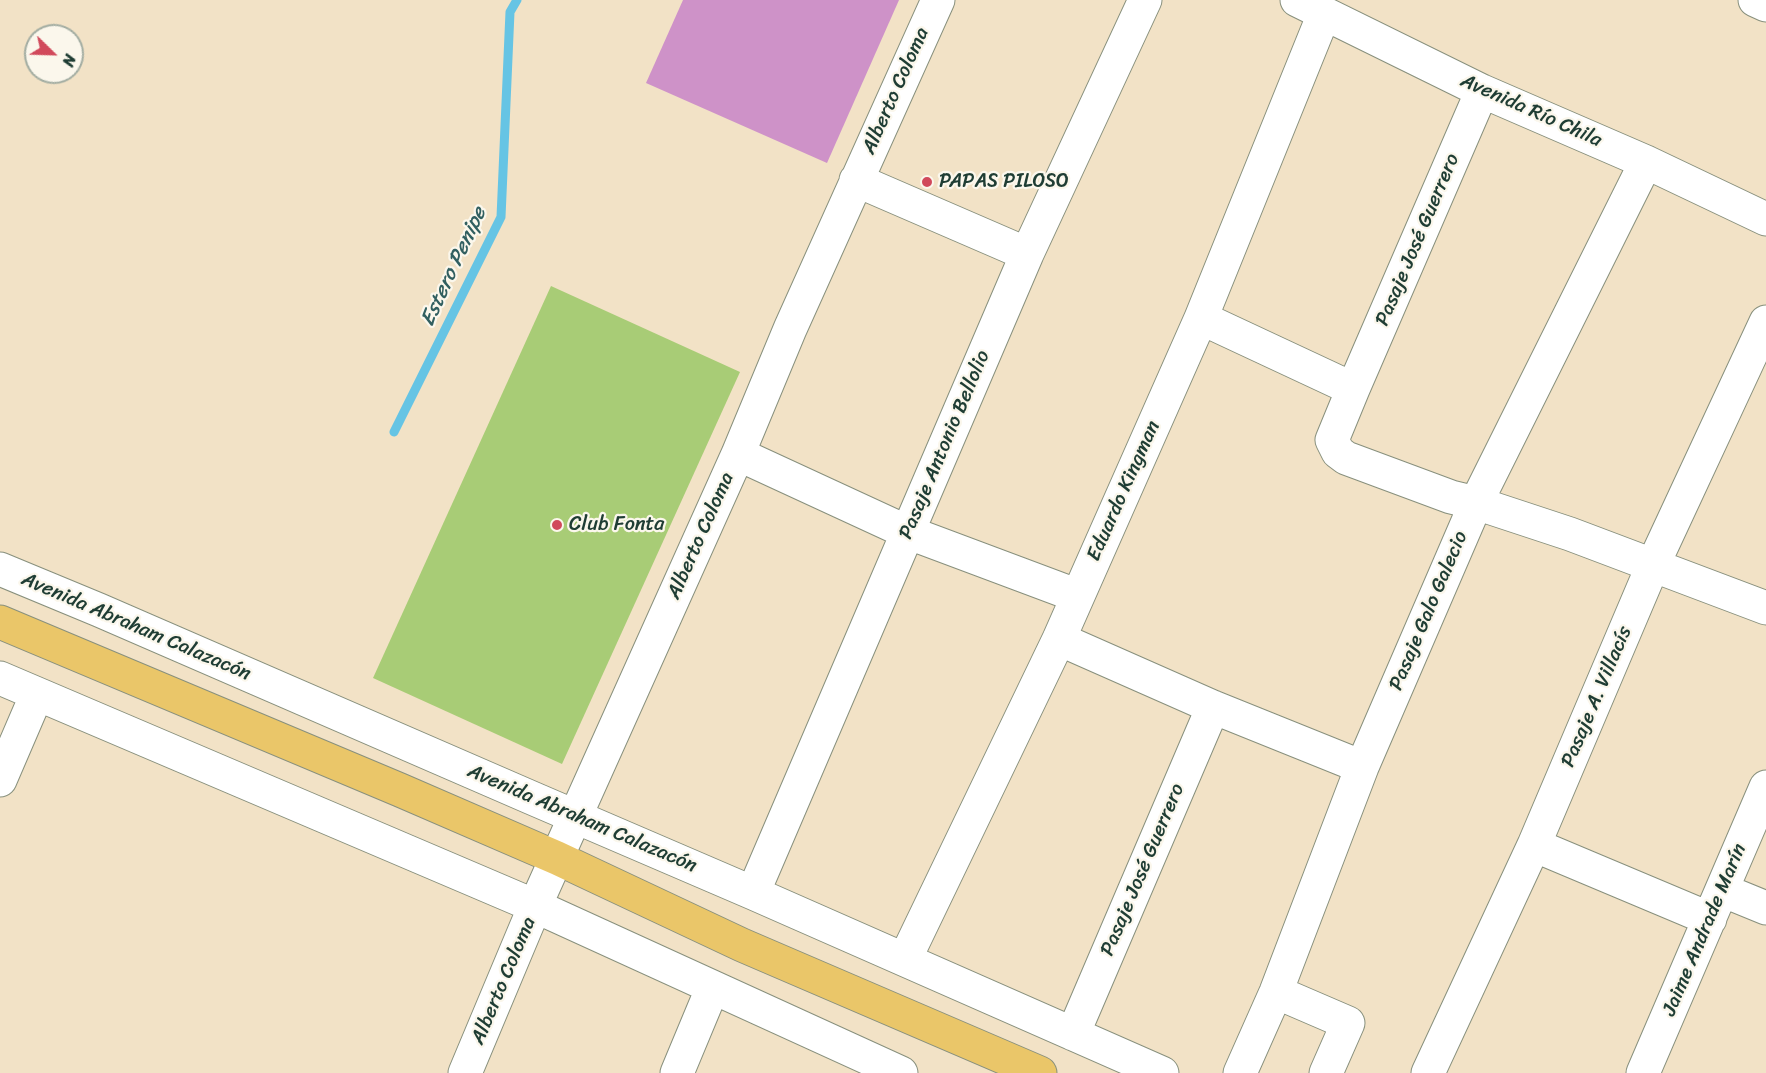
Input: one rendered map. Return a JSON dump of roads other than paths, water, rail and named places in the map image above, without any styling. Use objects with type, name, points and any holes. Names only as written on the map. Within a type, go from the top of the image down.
[{"type":"main road","points":[[0,621],[557,858],[742,945],[1040,1073]]},
{"type":"street","name":"Alberto Coloma","points":[[465,1073],[535,906],[938,0]]},
{"type":"street","name":"Pasaje Antonio Bellolio","points":[[753,892],[1028,254],[1145,0]]},
{"type":"street","points":[[1755,0],[1766,5]]},
{"type":"street","name":"Avenida Río Chila","points":[[1310,7],[1482,91],[1646,162],[1766,219]]},
{"type":"street","name":"Eduardo Kingman","points":[[905,959],[1059,639],[1201,318],[1310,7]]},
{"type":"street","name":"Pasaje José Guerrero","points":[[1482,91],[1332,440],[1338,452],[1352,461],[1451,497],[1570,534],[1766,608]]},
{"type":"street","name":"Pasaje Galo Galecio","points":[[1240,1073],[1276,992],[1362,767],[1476,503],[1646,162]]},
{"type":"street","points":[[856,180],[1028,254]]},
{"type":"street","points":[[1201,318],[1353,389]]},
{"type":"street","name":"Pasaje A. Villacís","points":[[1428,1073],[1534,845],[1653,565],[1766,322]]},
{"type":"street","points":[[738,454],[907,532],[1078,596]]},
{"type":"street","name":"Avenida Abraham Calazacón","points":[[0,569],[753,892],[1162,1073]]},
{"type":"street","points":[[1059,639],[1213,707],[1362,767]]},
{"type":"street","points":[[0,678],[535,906],[885,1070]]},
{"type":"street","points":[[0,780],[37,694]]},
{"type":"street","name":"Pasaje José Guerrero","points":[[1073,1034],[1213,707]]},
{"type":"street","name":"Jaime Andrade Marín","points":[[1643,1073],[1766,787]]},
{"type":"street","points":[[1534,845],[1710,920]]},
{"type":"street","points":[[1722,890],[1766,908]]},
{"type":"street","points":[[677,1073],[712,989]]},
{"type":"street","points":[[1276,992],[1348,1023],[1326,1073]]},
{"type":"waterway","name":"Estero Penipe","points":[[394,432],[501,217],[510,12],[517,0]]},
{"type":"place","name":"PAPAS PILOSO","points":[[927,182]]},
{"type":"place","name":"Club Fonta","points":[[557,525]]}]
